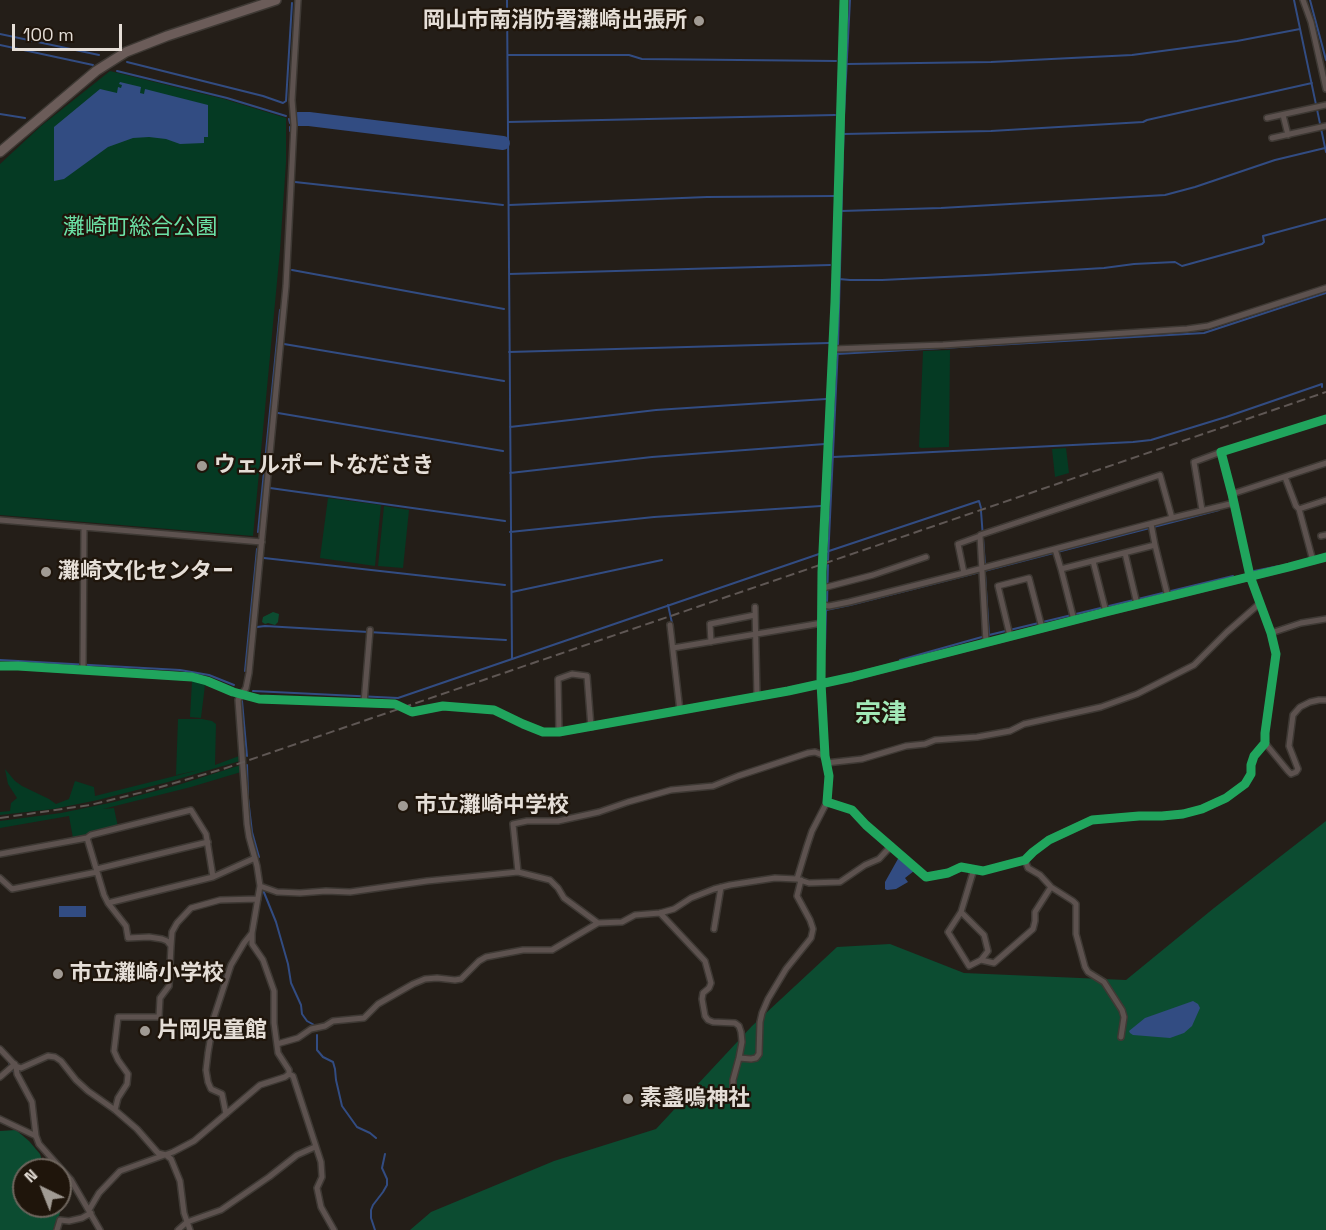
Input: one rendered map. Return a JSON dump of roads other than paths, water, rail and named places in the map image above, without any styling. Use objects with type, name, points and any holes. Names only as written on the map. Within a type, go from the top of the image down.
[{"type":"main road","points":[[0,152],[96,72],[126,52],[276,0]]},
{"type":"street","points":[[298,0],[292,100],[294,125],[286,286],[249,673],[246,688],[238,700],[247,824],[260,886],[252,944],[263,960],[274,991],[278,1053],[289,1070],[289,1074],[293,1076],[322,1167],[322,1177],[317,1188],[321,1207],[334,1230]]},
{"type":"street","points":[[740,1058],[752,1059],[759,1054],[762,1013],[768,999],[786,969],[811,938],[813,929],[810,920],[797,896],[812,831],[827,802],[829,776],[825,756],[820,683],[822,623],[826,606],[826,587],[822,564],[836,348],[844,0]]},
{"type":"street","points":[[1303,0],[1311,22],[1326,89]]},
{"type":"street","points":[[1267,118],[1326,105]]},
{"type":"street","points":[[1283,115],[1288,135]]},
{"type":"street","points":[[1272,138],[1322,127]]},
{"type":"street","points":[[836,348],[943,345],[1187,330],[1208,326],[1326,288]]},
{"type":"street","points":[[1202,510],[1194,462],[1326,419]]},
{"type":"street","points":[[1221,452],[1250,576],[1271,633],[1276,654],[1265,743],[1292,774],[1298,769],[1289,746],[1293,715],[1300,707],[1310,702],[1326,700]]},
{"type":"street","points":[[1232,494],[1326,463]]},
{"type":"street","points":[[964,573],[958,544],[1161,475],[1172,518]]},
{"type":"street","points":[[1285,477],[1299,509],[1313,561]]},
{"type":"street","points":[[1299,509],[1326,500]]},
{"type":"street","points":[[826,606],[1152,527],[1172,518],[1234,503]]},
{"type":"street","points":[[0,520],[262,542]]},
{"type":"street","points":[[83,667],[84,527]]},
{"type":"street","points":[[980,527],[984,567],[986,638]]},
{"type":"street","points":[[1152,527],[1167,593]]},
{"type":"street","points":[[1061,569],[1155,545]]},
{"type":"street","points":[[1056,551],[1073,616]]},
{"type":"street","points":[[1125,553],[1137,600]]},
{"type":"street","points":[[0,666],[83,667],[192,677],[259,699],[364,699],[395,704],[412,712],[443,706],[495,710],[543,732],[559,732],[757,697],[820,683],[903,664],[986,638],[1137,600],[1326,557]]},
{"type":"street","points":[[826,587],[926,558]]},
{"type":"street","points":[[1093,561],[1105,608]]},
{"type":"street","points":[[1009,632],[998,586],[1029,578],[1041,624]]},
{"type":"street","points":[[826,763],[862,759],[935,740],[1010,731],[1024,724],[1101,707],[1137,693],[1194,665],[1259,604]]},
{"type":"street","points":[[755,607],[757,697]]},
{"type":"street","points":[[711,642],[710,624],[755,615]]},
{"type":"street","points":[[1271,633],[1301,623],[1326,619]]},
{"type":"street","points":[[673,648],[822,623]]},
{"type":"street","points":[[670,625],[680,711]]},
{"type":"street","points":[[364,699],[370,631]]},
{"type":"street","points":[[559,732],[558,679],[572,674],[587,676],[591,727]]},
{"type":"street","points":[[827,802],[852,810],[926,877],[948,873],[962,867],[983,871],[1026,860],[1049,840],[1092,820],[1183,814],[1202,809],[1226,798],[1245,784],[1251,774],[1254,756],[1265,743]]},
{"type":"street","points":[[518,872],[513,824],[527,821],[558,821],[599,812],[671,790],[713,786],[807,753],[814,752],[825,756]]},
{"type":"street","points":[[0,854],[87,838],[91,835],[191,810],[206,834],[213,877]]},
{"type":"street","points":[[87,838],[104,896],[126,926],[128,938],[162,939],[171,946]]},
{"type":"street","points":[[0,878],[12,889],[207,842]]},
{"type":"street","points":[[276,1044],[298,1038],[311,1029],[325,1026],[333,1021],[364,1017],[378,1004],[425,979],[461,979],[486,957],[523,950],[552,950],[598,923],[622,922],[634,915],[660,913],[674,909],[691,898],[721,887],[775,878],[809,883],[840,882],[879,859],[891,846]]},
{"type":"street","points":[[108,903],[213,877],[255,858]]},
{"type":"street","points":[[1026,860],[1028,868],[1076,904],[1076,934],[1085,967],[1088,972],[1104,982],[1122,1010],[1124,1017],[1121,1038]]},
{"type":"street","points":[[960,912],[984,935],[988,951],[981,960],[969,966],[948,932],[960,912],[974,869]]},
{"type":"street","points":[[260,886],[277,892],[350,892],[427,881],[518,872],[550,880],[564,898],[598,923]]},
{"type":"street","points":[[714,929],[721,887]]},
{"type":"street","points":[[981,960],[994,963],[1033,928],[1035,912],[1051,887]]},
{"type":"street","points":[[115,1110],[118,1098],[127,1084],[128,1074],[114,1051],[118,1017],[159,1017],[160,998],[169,986],[172,932],[177,923],[191,908],[220,900],[258,899]]},
{"type":"street","points":[[660,913],[705,961],[711,983],[703,993],[705,1016],[713,1022],[735,1023],[739,1026],[742,1042],[733,1080],[733,1092]]},
{"type":"street","points":[[226,1114],[222,1094],[211,1089],[208,1082],[206,1071],[208,1053],[214,1017],[231,964],[252,933]]},
{"type":"street","points":[[0,1049],[13,1066],[32,1102],[36,1136],[43,1149],[71,1180],[100,1230]]},
{"type":"street","points":[[13,1066],[21,1068],[48,1056],[55,1057],[88,1091],[137,1129],[158,1153],[166,1155],[171,1160],[180,1181],[184,1213],[190,1230]]},
{"type":"street","points":[[0,1077],[13,1066]]},
{"type":"street","points":[[57,1230],[60,1220],[69,1221],[82,1218],[90,1212],[99,1193],[120,1171],[166,1155],[194,1141],[260,1085],[289,1074]]},
{"type":"street","points":[[0,1119],[36,1136]]},
{"type":"street","points":[[178,1230],[187,1222],[221,1210],[297,1155],[315,1147]]},
{"type":"water","points":[[120,82],[141,87],[140,93],[144,94],[145,89],[208,105],[208,137],[204,137],[204,143],[180,144],[166,139],[133,138],[108,147],[64,179],[54,181],[54,127],[100,89],[117,93],[118,87],[121,88],[122,85],[119,84]]},
{"type":"water","points":[[899,857],[914,871],[905,878],[908,882],[896,889],[887,890],[885,882]]},
{"type":"water","points":[[59,906],[86,906],[86,917],[59,917]]},
{"type":"water","points":[[1193,1001],[1200,1008],[1192,1026],[1184,1033],[1170,1038],[1133,1035],[1129,1031],[1145,1018]]},
{"type":"waterway","points":[[507,0],[512,659]]},
{"type":"waterway","points":[[828,560],[850,0]]},
{"type":"waterway","points":[[1294,0],[1326,152]]},
{"type":"waterway","points":[[1310,0],[1326,60]]},
{"type":"waterway","points":[[127,62],[283,103],[286,101],[292,3]]},
{"type":"waterway","points":[[847,64],[991,62],[1132,55],[1237,41],[1300,29]]},
{"type":"waterway","points":[[0,34],[99,55]]},
{"type":"waterway","points":[[0,45],[93,65]]},
{"type":"waterway","points":[[508,55],[629,55],[642,59],[836,61]]},
{"type":"waterway","points":[[117,71],[227,98],[286,116]]},
{"type":"waterway","points":[[844,134],[991,131],[1143,122],[1312,83]]},
{"type":"waterway","points":[[0,114],[25,118]]},
{"type":"waterway","points":[[508,122],[835,115]]},
{"type":"waterway","points":[[289,119],[290,123]]},
{"type":"waterway","points":[[298,119],[503,143]]},
{"type":"waterway","points":[[841,211],[941,208],[1165,195],[1275,160],[1325,148]]},
{"type":"waterway","points":[[295,182],[503,205]]},
{"type":"waterway","points":[[509,205],[707,197],[834,196]]},
{"type":"waterway","points":[[839,279],[882,280],[986,275],[1175,262],[1182,266],[1262,244],[1263,236],[1326,219]]},
{"type":"waterway","points":[[509,274],[830,265]]},
{"type":"waterway","points":[[292,270],[504,309]]},
{"type":"waterway","points":[[837,354],[1204,333],[1326,293]]},
{"type":"waterway","points":[[258,532],[280,310]]},
{"type":"waterway","points":[[509,352],[829,343]]},
{"type":"waterway","points":[[284,344],[504,381]]},
{"type":"waterway","points":[[833,457],[1151,440],[1322,384],[1322,387]]},
{"type":"waterway","points":[[510,427],[656,410],[826,399]]},
{"type":"waterway","points":[[278,413],[503,451]]},
{"type":"waterway","points":[[510,473],[652,457],[825,444]]},
{"type":"waterway","points":[[270,488],[505,521]]},
{"type":"waterway","points":[[826,552],[979,501],[981,508]]},
{"type":"waterway","points":[[510,532],[654,517],[821,506]]},
{"type":"waterway","points":[[984,571],[1219,510]]},
{"type":"waterway","points":[[981,511],[985,565]]},
{"type":"waterway","points":[[245,671],[257,549]]},
{"type":"waterway","points":[[253,691],[398,698],[819,554]]},
{"type":"waterway","points":[[264,558],[505,585]]},
{"type":"waterway","points":[[512,592],[662,560]]},
{"type":"waterway","points":[[827,604],[828,565]]},
{"type":"waterway","points":[[1254,571],[1279,566]]},
{"type":"waterway","points":[[826,610],[980,572]]},
{"type":"waterway","points":[[985,574],[989,635]]},
{"type":"waterway","points":[[900,660],[989,635],[1233,576]]},
{"type":"waterway","points":[[668,605],[672,623]]},
{"type":"waterway","points":[[825,649],[826,610]]},
{"type":"waterway","points":[[257,627],[506,640]]},
{"type":"waterway","points":[[0,660],[180,670],[209,675],[234,685]]},
{"type":"waterway","points":[[242,701],[247,756]]},
{"type":"waterway","points":[[247,765],[252,832],[259,857]]},
{"type":"waterway","points":[[263,890],[276,922],[291,983],[301,1005],[302,1014],[307,1021],[316,1026]]},
{"type":"waterway","points":[[317,1035],[317,1050],[323,1057],[333,1062],[342,1106],[357,1127],[376,1138]]},
{"type":"waterway","points":[[9,1063],[16,1076]]},
{"type":"waterway","points":[[375,1230],[371,1210],[387,1185],[382,1168],[385,1154]]},
{"type":"railway","points":[[0,818],[90,805],[223,769],[1326,392]]},
{"type":"place","name":"岡山市南消防署灘崎出張所","points":[[699,21]]},
{"type":"place","name":"ウェルポートなださき","points":[[202,466]]},
{"type":"place","name":"灘崎文化センター","points":[[46,572]]},
{"type":"place","name":"市立灘崎中学校","points":[[403,806]]},
{"type":"place","name":"市立灘崎小学校","points":[[58,974]]},
{"type":"place","name":"片岡児童館","points":[[145,1031]]},
{"type":"place","name":"素盞嗚神社","points":[[628,1099]]},
{"type":"district","name":"宗津","points":[[881,715]]},
{"type":"park label","name":"灘崎町総合公園","points":[[140,228]]}]
